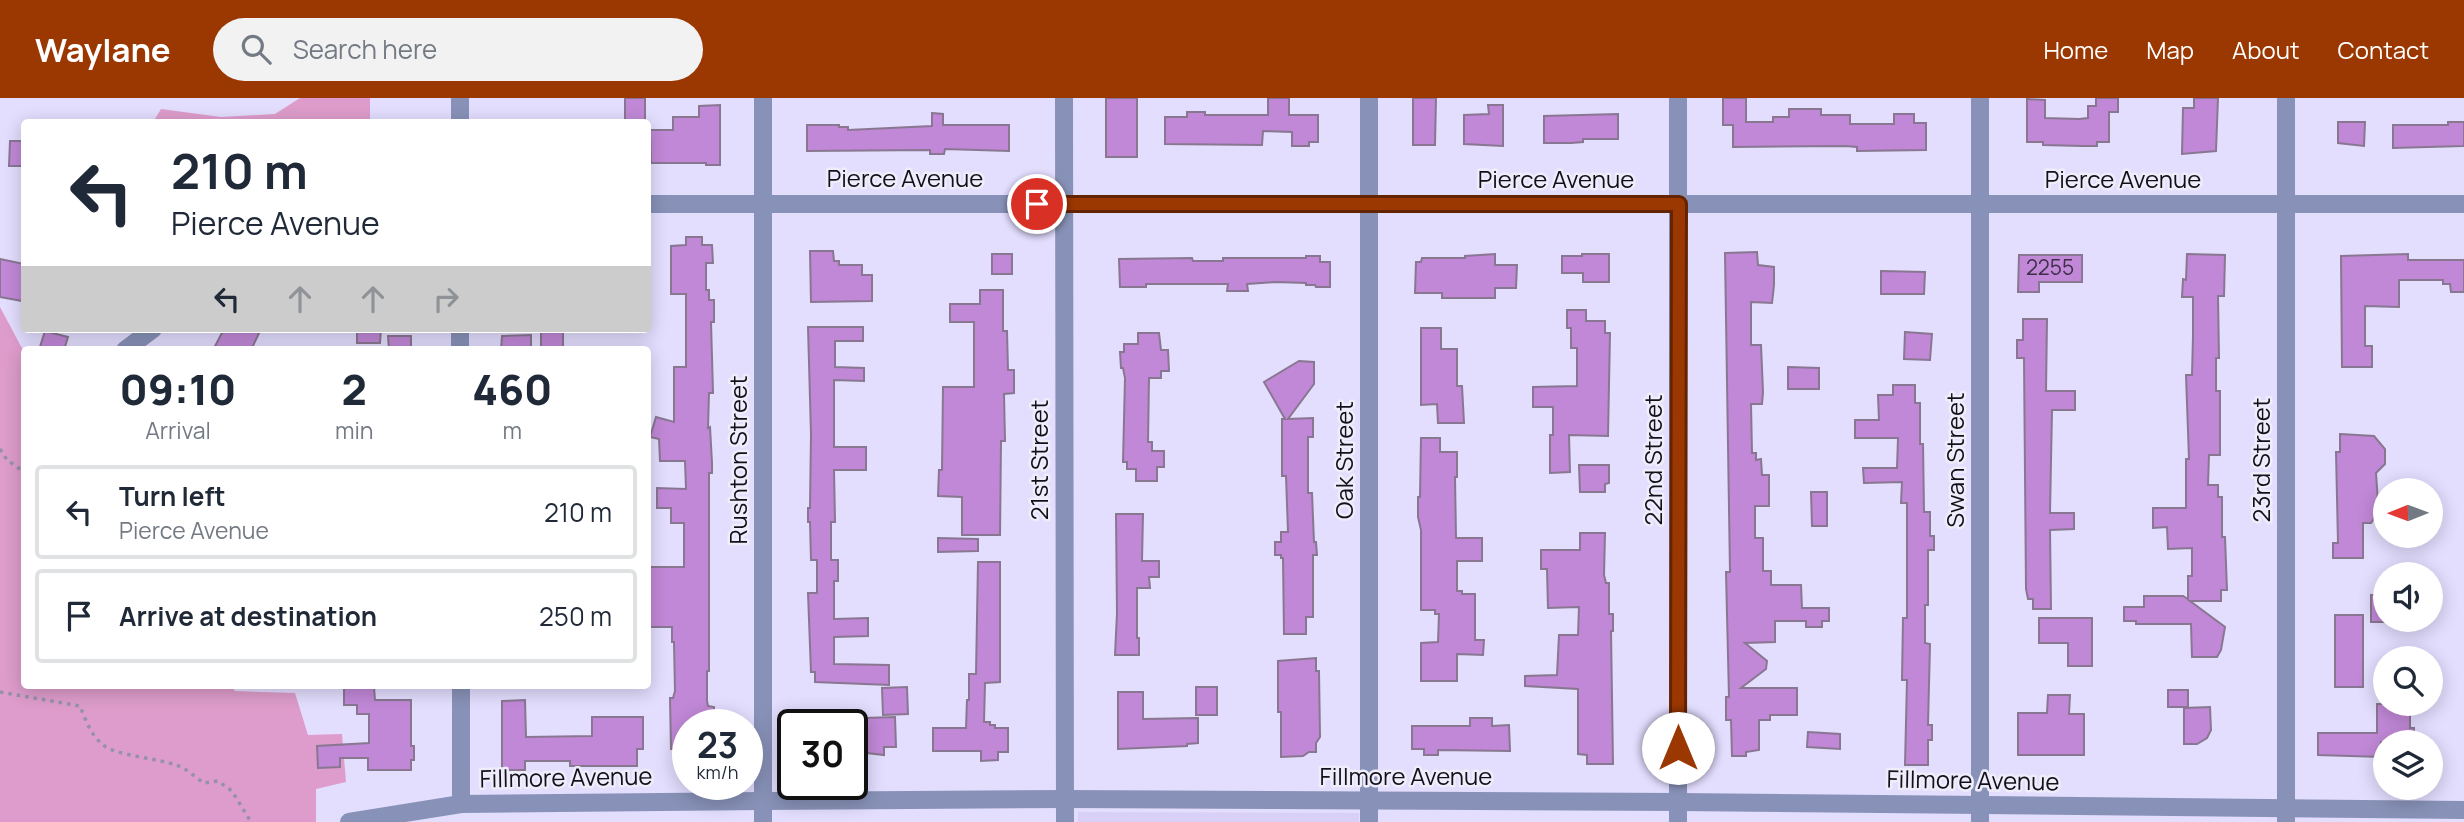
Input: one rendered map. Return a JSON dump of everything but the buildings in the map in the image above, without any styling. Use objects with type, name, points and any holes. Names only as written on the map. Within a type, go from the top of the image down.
[{"type":"street","points":[[460,98],[460,119]]},
{"type":"street","name":"Rushton Street","points":[[763,98],[763,822]]},
{"type":"street","name":"21st Street","points":[[1064,98],[1065,822]]},
{"type":"street","name":"Oak Street","points":[[1369,98],[1369,822]]},
{"type":"street","name":"22nd Street","points":[[1678,98],[1678,822]]},
{"type":"street","name":"Swan Street","points":[[1980,98],[1980,814]]},
{"type":"street","name":"23rd Street","points":[[2286,98],[2286,814]]},
{"type":"street","name":"Pierce Avenue","points":[[651,204],[2464,204]]},
{"type":"street","points":[[130,346],[148,333]]},
{"type":"street","points":[[461,689],[461,804]]},
{"type":"street","name":"Fillmore Avenue","points":[[349,822],[461,804],[1065,799],[1678,802],[1980,814],[2286,814],[2464,810]]},
{"type":"path","points":[[0,449],[7,460],[21,470]]},
{"type":"path","points":[[0,692],[80,706],[89,728],[101,744],[115,752],[180,765],[204,783],[218,781],[232,791],[251,822]]},
{"type":"shaded area","points":[[300,98],[370,98],[370,119],[155,119],[161,109],[221,117],[275,114]]},
{"type":"shaded area","points":[[0,307],[21,346],[21,689],[233,689],[295,693],[308,735],[342,734],[346,782],[316,789],[316,822],[0,822]]},
{"type":"shaded area","points":[[1078,812],[1359,813],[1359,822],[1078,822]]},
{"type":"route","points":[[1037,204],[1679,204],[1678,748]]}]
